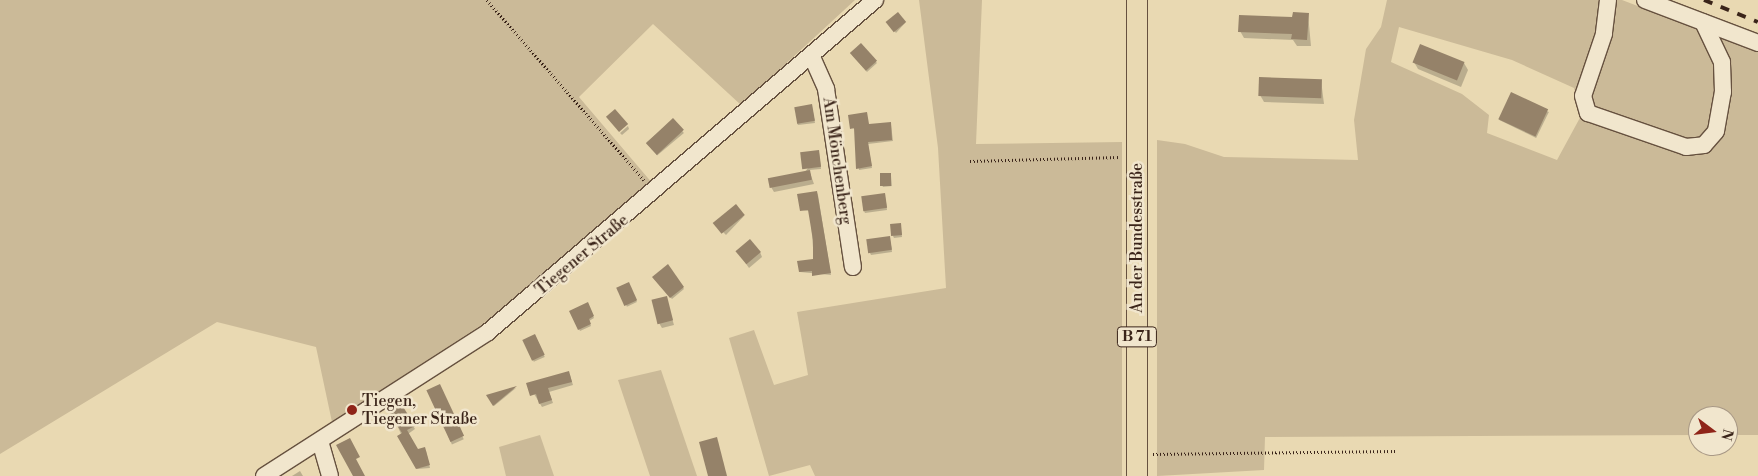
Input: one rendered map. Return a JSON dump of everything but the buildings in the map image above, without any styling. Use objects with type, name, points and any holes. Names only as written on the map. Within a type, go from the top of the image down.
[{"type":"main road","name":"An der Bundesstraße","points":[[1137,0],[1137,476]]},
{"type":"street","name":"Tiegener Straße","points":[[264,476],[488,332],[655,193],[875,0]]},
{"type":"street","points":[[1608,0],[1604,34],[1583,96],[1588,113],[1686,148],[1704,145],[1716,131],[1723,92],[1722,62],[1703,22]]},
{"type":"street","points":[[1646,0],[1758,43]]},
{"type":"street","name":"Am Mönchenberg","points":[[812,57],[826,89],[853,267]]},
{"type":"street","points":[[320,441],[330,476]]},
{"type":"path","points":[[487,0],[655,193]]},
{"type":"path","points":[[970,160],[1136,157]]},
{"type":"path","points":[[1154,454],[1397,451]]},
{"type":"shaded area","points":[[0,0],[855,0],[741,105],[653,24],[579,97],[653,184],[509,307],[332,422],[316,347],[217,322],[0,454]]},
{"type":"shaded area","points":[[919,0],[982,0],[976,144],[1122,142],[1122,476],[815,476],[810,465],[769,476],[729,338],[754,330],[774,385],[808,375],[797,312],[946,288],[938,148]]},
{"type":"shaded area","points":[[1387,0],[1622,0],[1758,52],[1758,435],[1738,435],[1738,406],[1688,406],[1688,435],[1265,437],[1264,470],[1157,476],[1157,140],[1185,144],[1224,157],[1358,160],[1354,120],[1366,49],[1381,27]],"holes":[[[1399,27],[1512,60],[1574,88],[1582,114],[1557,160],[1487,133],[1489,115],[1462,94],[1391,62]]]},
{"type":"shaded area","points":[[661,370],[697,476],[650,476],[618,380]]},
{"type":"shaded area","points":[[540,435],[554,476],[506,476],[499,447]]},
{"type":"railway","points":[[1704,0],[1758,22]]},
{"type":"place","name":"Tiegen, Tiegener Straße","points":[[352,410]]}]
